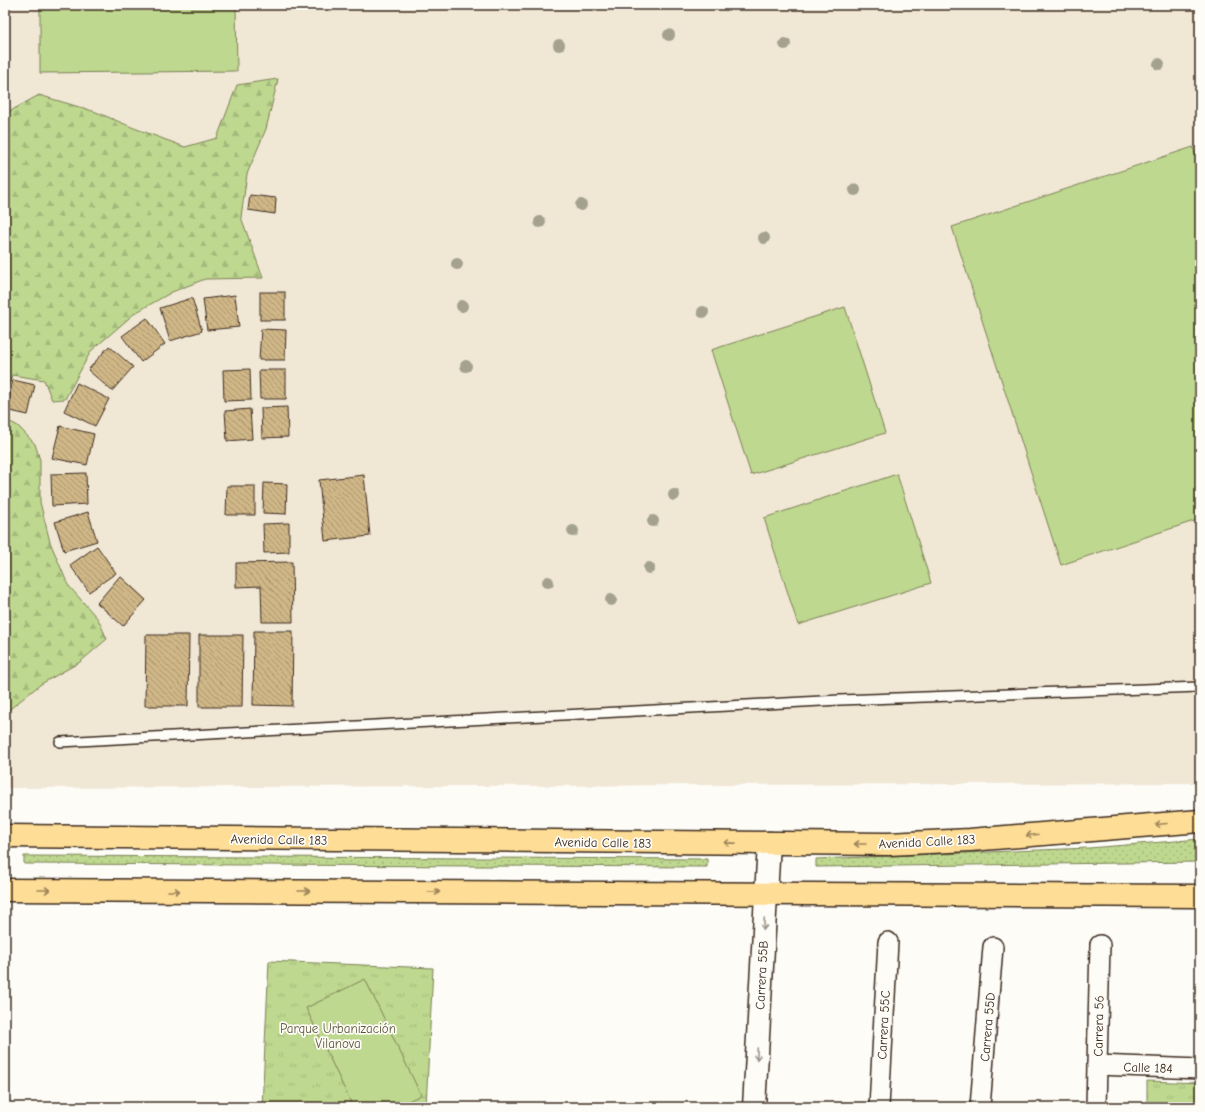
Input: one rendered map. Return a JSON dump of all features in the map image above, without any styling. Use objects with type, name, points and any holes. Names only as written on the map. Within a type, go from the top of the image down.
[{"type":"main road","name":"Avenida Calle 183","points":[[5,836],[867,844],[927,842],[1200,821]]},
{"type":"main road","points":[[5,890],[1200,896]]},
{"type":"street","name":"Carrera 55B","points":[[754,1107],[768,843]]},
{"type":"street","name":"Carrera 55C","points":[[879,1107],[888,942]]},
{"type":"street","name":"Carrera 56","points":[[1096,1107],[1100,945]]},
{"type":"street","name":"Carrera 55D","points":[[980,1107],[993,948]]},
{"type":"street","name":"Calle 184","points":[[1097,1065],[1200,1069]]},
{"type":"lane","points":[[60,742],[840,700],[1200,688]]},
{"type":"shaded area","points":[[5,5],[1200,5],[1200,783],[5,788]]},
{"type":"green space","points":[[40,5],[236,5],[237,71],[40,73]]},
{"type":"green space","points":[[278,79],[266,129],[247,174],[241,217],[263,278],[205,279],[172,292],[135,313],[91,351],[65,399],[52,400],[44,380],[12,375],[5,396],[5,114],[39,95],[96,112],[185,147],[217,138],[237,85]]},
{"type":"green space","points":[[1193,147],[1200,168],[1200,519],[1061,565],[952,227]]},
{"type":"green space","points":[[845,307],[885,433],[751,475],[711,350]]},
{"type":"green space","points":[[5,419],[18,426],[35,444],[40,460],[40,502],[50,542],[68,585],[98,619],[107,639],[80,662],[41,684],[5,713]]},
{"type":"green space","points":[[897,474],[931,583],[798,625],[764,518]]},
{"type":"green space","points":[[1200,839],[1200,862],[816,867],[816,859],[1089,848]]},
{"type":"green space","points":[[24,856],[707,859],[707,867],[24,864]]},
{"type":"green space","name":"Parque Urbanización Vilanova","points":[[269,961],[433,968],[426,1107],[262,1107]]},
{"type":"green space","points":[[365,979],[421,1095],[396,1107],[353,1107],[306,1008]]},
{"type":"green space","points":[[1147,1081],[1200,1083],[1200,1107],[1147,1107]]},
{"type":"building","points":[[250,195],[276,198],[275,214],[248,210]]},
{"type":"building","points":[[260,292],[285,292],[285,320],[260,320]]},
{"type":"building","points":[[235,295],[239,327],[207,330],[203,299]]},
{"type":"building","points":[[192,298],[202,331],[170,341],[160,308]]},
{"type":"building","points":[[147,318],[165,344],[141,362],[122,336]]},
{"type":"building","points":[[261,329],[286,330],[285,360],[259,360]]},
{"type":"building","points":[[109,346],[133,367],[112,391],[88,370]]},
{"type":"building","points":[[250,369],[251,400],[224,401],[223,370]]},
{"type":"building","points":[[259,370],[286,370],[286,399],[260,399]]},
{"type":"building","points":[[13,380],[35,385],[28,415],[6,410]]},
{"type":"building","points":[[77,383],[109,399],[95,426],[64,411]]},
{"type":"building","points":[[287,407],[288,437],[262,438],[261,408]]},
{"type":"building","points":[[250,409],[252,439],[227,441],[225,411]]},
{"type":"building","points":[[60,426],[94,434],[87,465],[52,458]]},
{"type":"building","points":[[86,473],[87,504],[52,506],[51,474]]},
{"type":"building","points":[[364,475],[370,536],[325,541],[319,480]]},
{"type":"building","points":[[264,483],[287,484],[286,514],[263,513]]},
{"type":"building","points":[[227,486],[255,486],[255,515],[226,515]]},
{"type":"building","points":[[88,512],[97,541],[64,551],[55,522]]},
{"type":"building","points":[[289,523],[289,552],[264,553],[263,524]]},
{"type":"building","points":[[97,546],[116,573],[89,592],[70,565]]},
{"type":"building","points":[[292,562],[293,622],[262,622],[261,586],[236,587],[236,563]]},
{"type":"building","points":[[120,576],[146,600],[123,626],[97,603]]},
{"type":"building","points":[[254,631],[293,631],[292,706],[253,705]]},
{"type":"building","points":[[146,635],[189,635],[188,706],[145,706]]},
{"type":"building","points":[[199,635],[243,635],[242,707],[199,707]]}]
